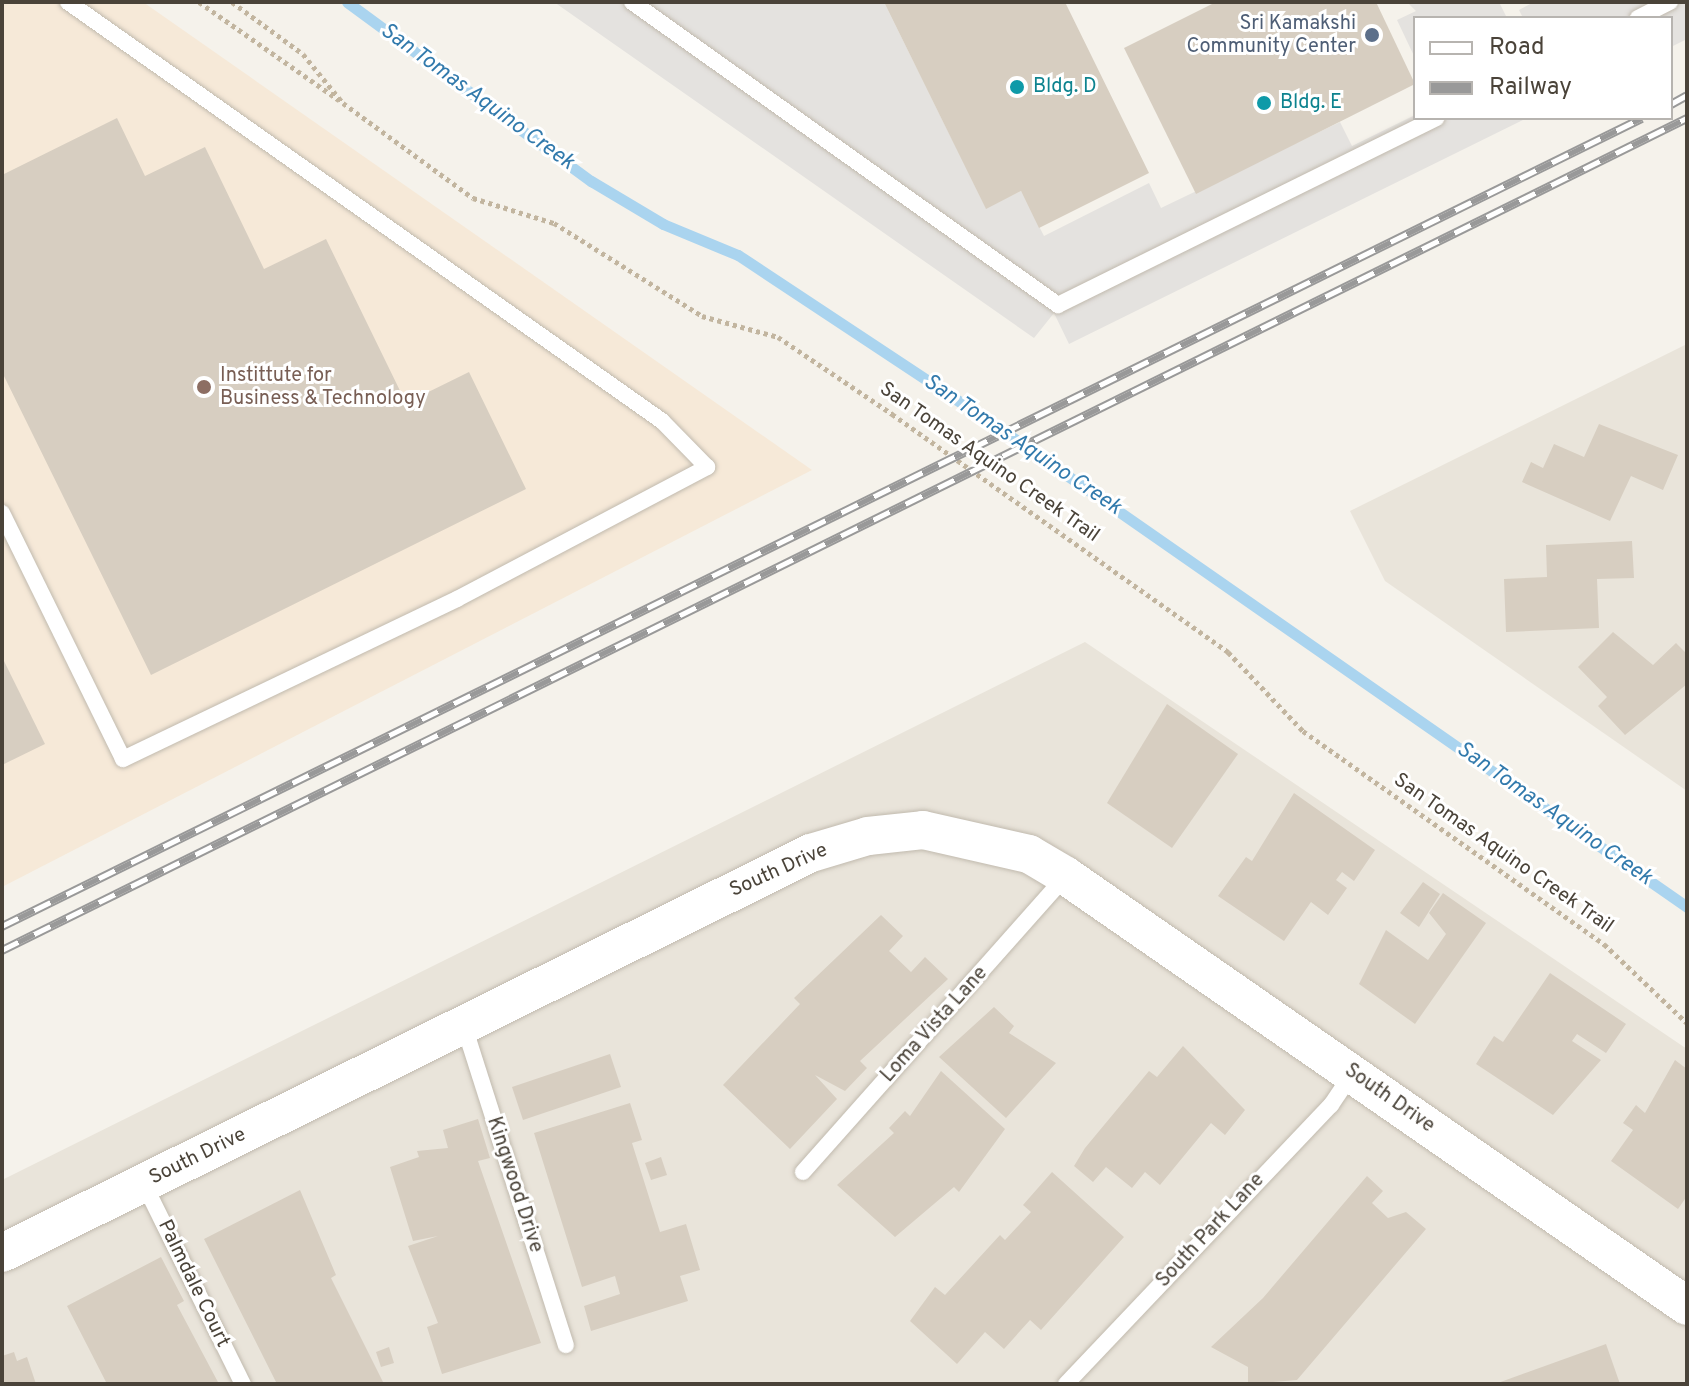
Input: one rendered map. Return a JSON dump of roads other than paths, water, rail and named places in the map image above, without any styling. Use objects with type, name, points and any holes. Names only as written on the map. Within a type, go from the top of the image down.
[{"type":"street","name":"South Drive","points":[[2,1253],[811,853],[868,836],[923,830],[978,838],[1066,876],[1687,1306]]},
{"type":"lane","points":[[2,513],[123,759],[457,599],[707,467],[662,421],[68,2]]},
{"type":"lane","points":[[632,2],[1058,305],[1432,120]]},
{"type":"lane","points":[[1642,16],[1670,2]]},
{"type":"lane","name":"Loma Vista Lane","points":[[803,1172],[1066,876]]},
{"type":"lane","name":"Kingwood Drive","points":[[464,1026],[566,1345]]},
{"type":"lane","name":"South Park Lane","points":[[1066,1384],[1352,1074]]},
{"type":"lane","name":"Palmdale Court","points":[[144,1184],[243,1384]]},
{"type":"waterway","name":"San Tomas Aquino Creek","points":[[347,2],[591,181],[663,224],[738,255],[989,421],[1687,907]]},
{"type":"railway","points":[[1673,103],[1687,95]]},
{"type":"railway","points":[[2,950],[1687,118]]},
{"type":"railway","points":[[2,926],[1638,120]]},
{"type":"place","name":"Sri Kamakshi Community Center","points":[[1372,35]]},
{"type":"place","name":"Bldg. D","points":[[1017,87]]},
{"type":"place","name":"Bldg. E","points":[[1264,103]]},
{"type":"place","name":"Instittute for Business & Technology","points":[[204,387]]}]
